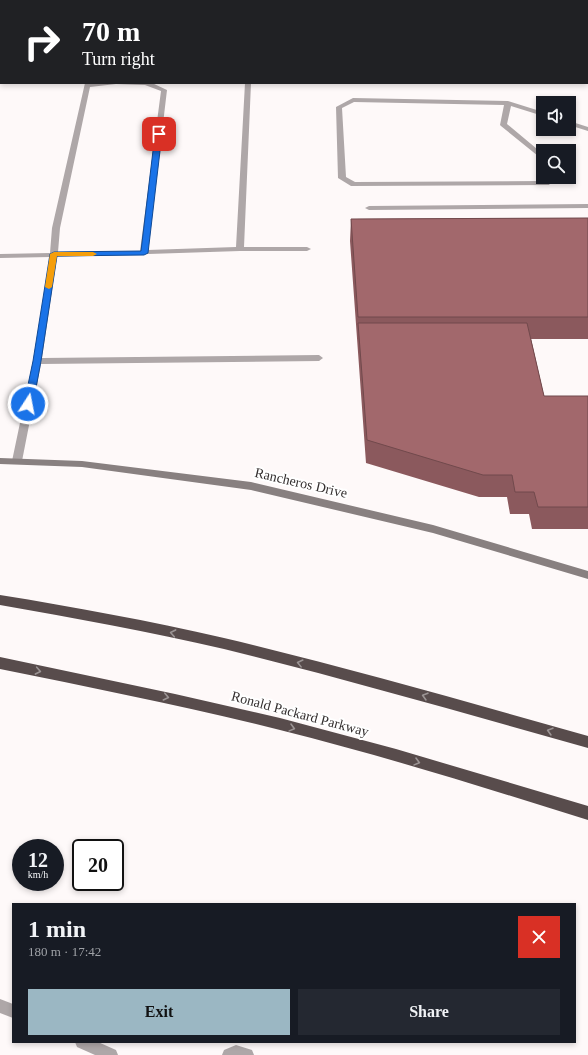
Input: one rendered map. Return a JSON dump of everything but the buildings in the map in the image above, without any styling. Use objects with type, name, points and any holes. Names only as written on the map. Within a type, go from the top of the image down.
[{"type":"highway","points":[[0,600],[184,635],[364,678],[588,742]]},
{"type":"highway","name":"Ronald Packard Parkway","points":[[0,663],[134,690],[281,724],[442,769],[588,813]]},
{"type":"main road","name":"Rancheros Drive","points":[[0,461],[82,464],[251,486],[434,529],[588,575]]},
{"type":"lane","points":[[17,461],[37,361],[54,254],[56,228],[88,84]]},
{"type":"lane","points":[[144,253],[164,90],[149,84]]},
{"type":"lane","points":[[240,249],[248,84]]},
{"type":"lane","points":[[536,112],[508,103],[353,100],[339,107],[342,178],[354,184],[536,183]]},
{"type":"lane","points":[[508,103],[503,125],[536,152]]},
{"type":"lane","points":[[576,126],[588,130]]},
{"type":"lane","points":[[369,208],[588,206]]},
{"type":"lane","points":[[0,256],[240,249],[307,249]]},
{"type":"lane","points":[[37,361],[319,358]]},
{"type":"lane","points":[[0,1006],[12,1011]]},
{"type":"lane","points":[[84,1043],[111,1055]]},
{"type":"lane","points":[[229,1055],[236,1052],[247,1055]]},
{"type":"slow traffic","points":[[49,287],[54,254],[93,254]]},
{"type":"route","points":[[28,404],[37,361],[54,254],[144,253],[159,134]]}]
